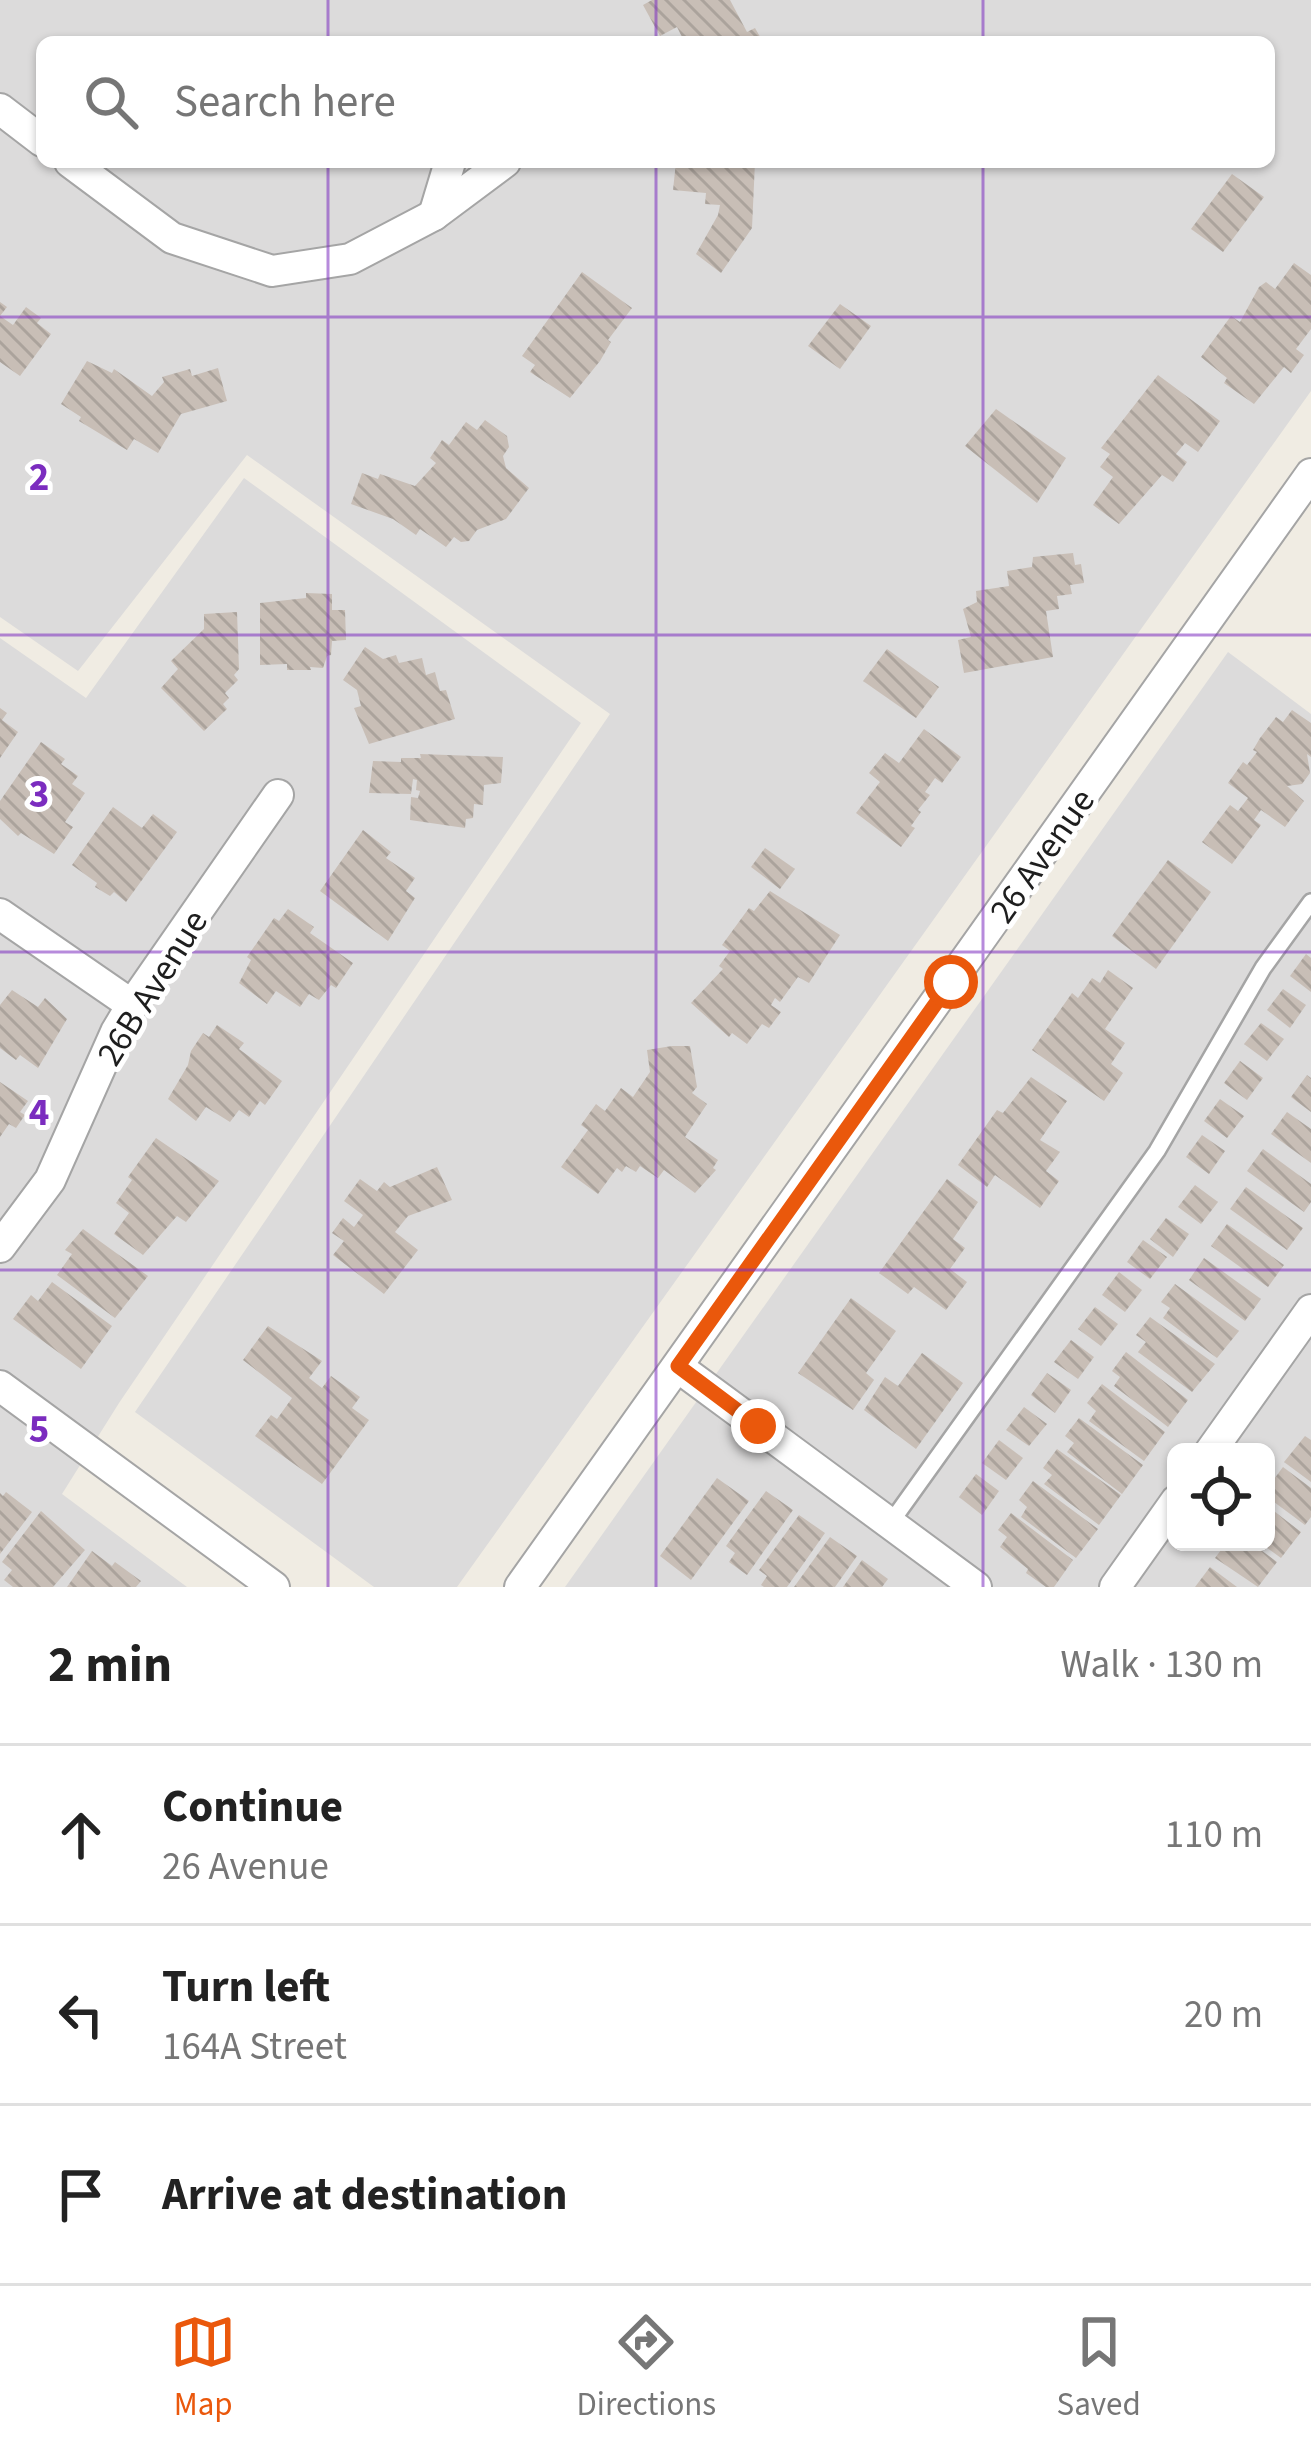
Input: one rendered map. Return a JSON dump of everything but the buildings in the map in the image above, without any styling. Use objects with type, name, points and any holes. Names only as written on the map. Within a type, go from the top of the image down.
[{"type":"street","points":[[0,110],[36,137]]},
{"type":"street","points":[[78,168],[172,238],[272,271],[350,259],[434,215],[497,168]]},
{"type":"street","points":[[434,215],[448,168]]},
{"type":"street","name":"26 Avenue","points":[[520,1587],[1311,474]]},
{"type":"street","name":"26B Avenue","points":[[0,1247],[50,1180],[132,1004],[278,795]]},
{"type":"street","points":[[0,914],[132,1004]]},
{"type":"street","points":[[1216,1443],[1311,1310]]},
{"type":"street","points":[[678,1366],[976,1587]]},
{"type":"street","points":[[0,1386],[274,1587]]},
{"type":"street","points":[[1115,1587],[1167,1514]]},
{"type":"lane","points":[[889,1526],[1157,1150],[1263,968],[1311,902]]},
{"type":"shaded area","points":[[0,0],[1311,0],[1311,391],[457,1587],[374,1587],[135,1412],[610,714],[247,455],[78,671],[0,617]]},
{"type":"shaded area","points":[[244,478],[581,723],[62,1494],[187,1587],[0,1587],[0,638],[86,698]]},
{"type":"shaded area","points":[[1228,652],[1311,714],[1311,1587],[565,1587]]},
{"type":"route","points":[[758,1426],[678,1366],[951,982]]}]
